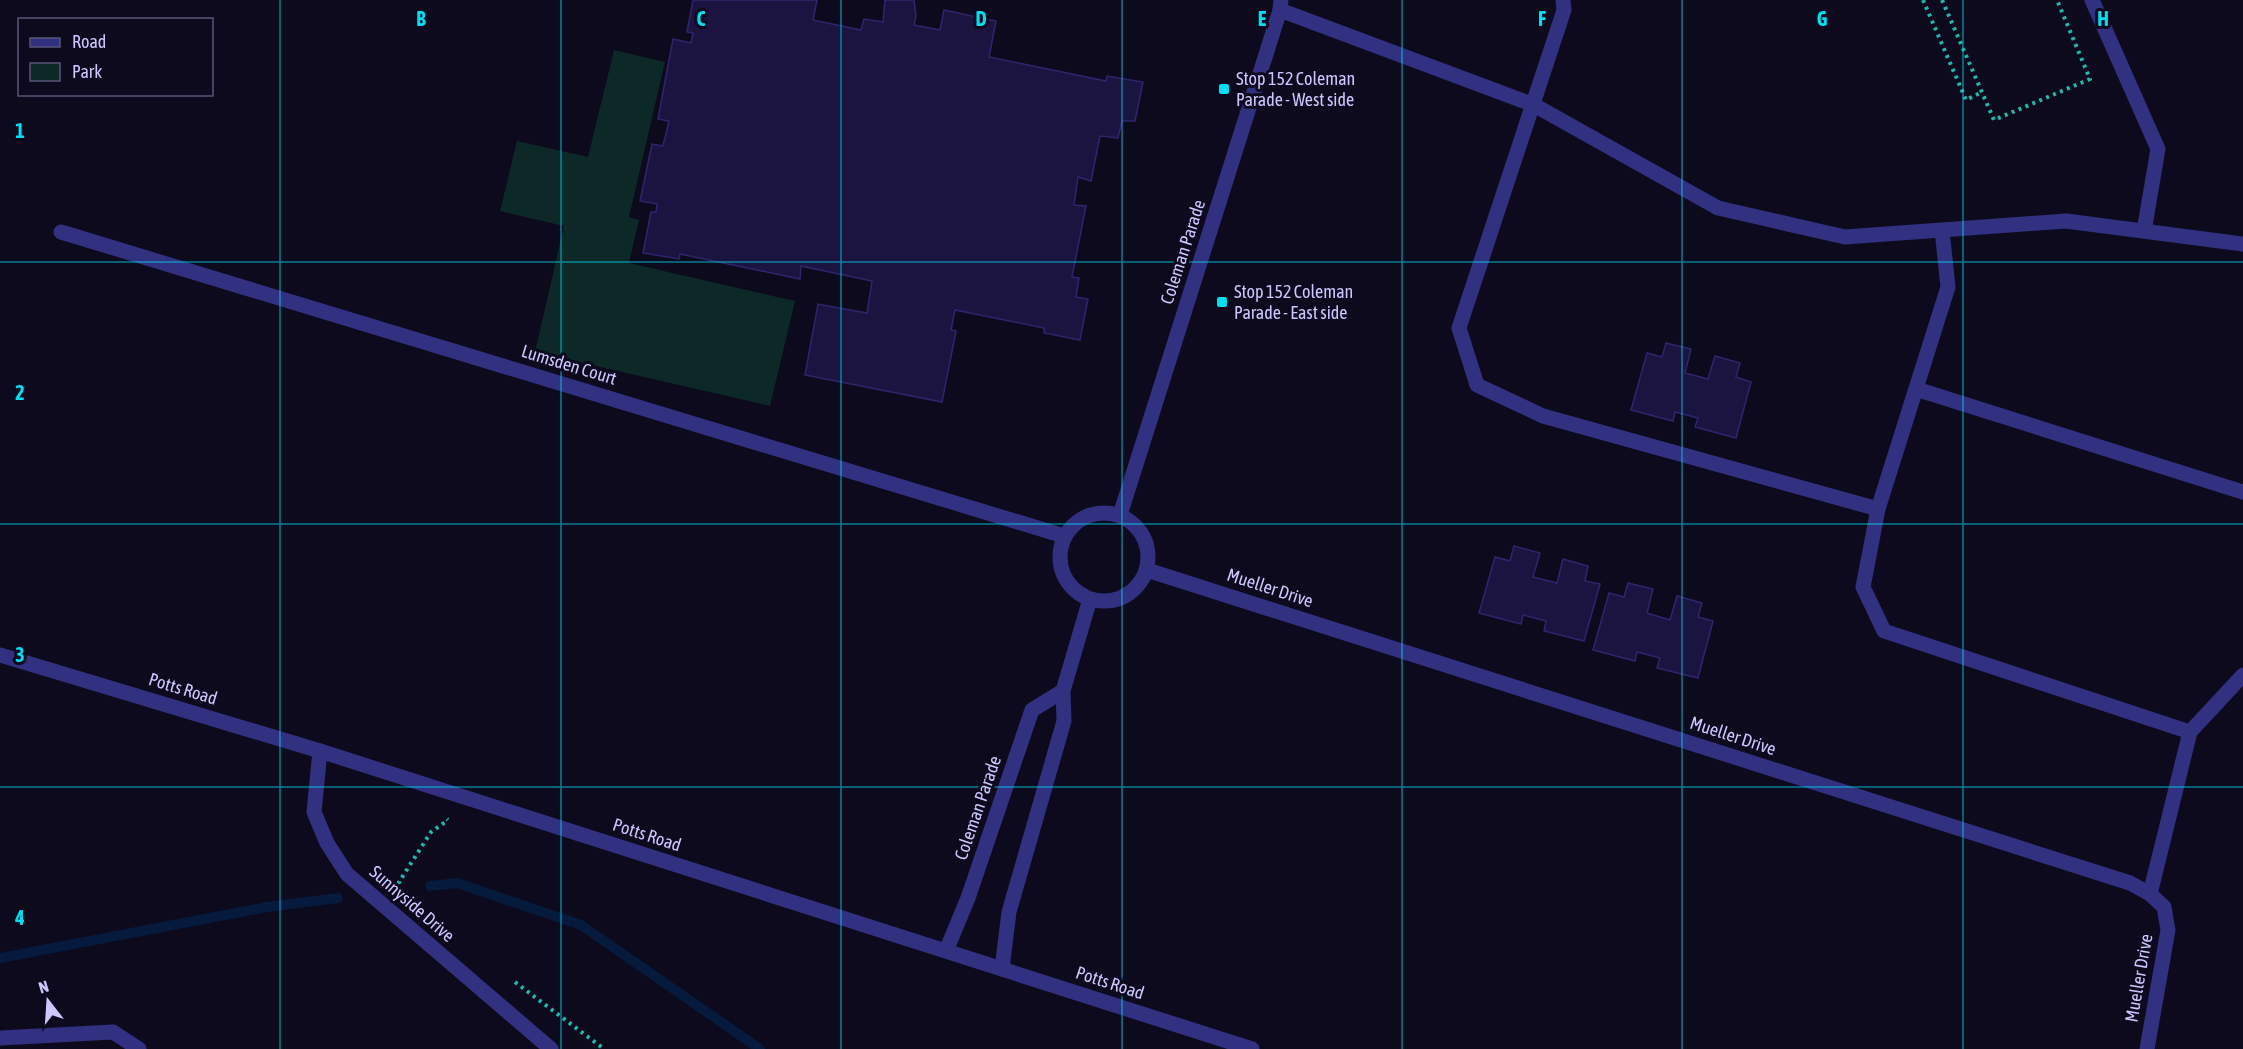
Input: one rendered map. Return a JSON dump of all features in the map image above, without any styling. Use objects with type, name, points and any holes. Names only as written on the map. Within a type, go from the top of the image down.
[{"type":"street","points":[[1563,0],[1563,10],[1534,105],[1459,328],[1477,385],[1543,416],[1878,509]]},
{"type":"street","points":[[2092,0],[2158,149],[2144,231]]},
{"type":"street","points":[[1281,5],[1534,105],[1718,208],[1845,237],[2066,221],[2243,244]]},
{"type":"street","name":"Coleman Parade","points":[[1120,515],[1281,5]]},
{"type":"street","points":[[1941,230],[1948,287],[1878,509],[1863,587],[1884,631],[2190,732]]},
{"type":"street","name":"Lumsden Court","points":[[61,232],[1065,536]]},
{"type":"street","points":[[1916,388],[2243,492]]},
{"type":"street","points":[[1106,513],[1120,515],[1138,528],[1147,545],[1149,556],[1144,578],[1134,590],[1117,600],[1099,601],[1083,597],[1071,587],[1061,571],[1059,554],[1065,536],[1075,524],[1091,515],[1106,513]]},
{"type":"street","name":"Mueller Drive","points":[[1147,570],[2130,883],[2150,894],[2164,907],[2168,930],[2146,1049]]},
{"type":"street","points":[[1002,969],[1009,912],[1064,721],[1063,691],[1090,599]]},
{"type":"street","name":"Potts Road","points":[[0,654],[320,751],[1251,1049]]},
{"type":"street","points":[[2150,894],[2190,732],[2243,675]]},
{"type":"street","name":"Coleman Parade","points":[[946,951],[968,898],[1032,710],[1063,691]]},
{"type":"street","name":"Sunnyside Drive","points":[[320,751],[314,812],[327,843],[347,874],[551,1049]]},
{"type":"street","points":[[0,1038],[113,1032],[139,1049]]},
{"type":"path","points":[[1923,0],[1966,100],[1982,92]]},
{"type":"path","points":[[1942,0],[1994,120],[2090,79],[2057,0]]},
{"type":"path","points":[[405,890],[399,882],[431,832],[448,820],[426,809],[434,787]]},
{"type":"path","points":[[507,976],[604,1049]]},
{"type":"green space","points":[[614,50],[665,62],[629,217],[639,220],[629,263],[795,301],[770,406],[535,352],[564,226],[500,211],[517,141],[588,157]]},
{"type":"building","points":[[693,0],[817,0],[813,20],[861,30],[864,19],[883,22],[885,0],[914,0],[916,16],[914,25],[940,30],[944,10],[996,21],[989,57],[1106,81],[1107,76],[1143,82],[1135,121],[1122,121],[1118,138],[1100,136],[1091,181],[1078,177],[1074,205],[1086,206],[1072,277],[1079,278],[1076,297],[1088,299],[1080,340],[1044,333],[1044,328],[955,310],[951,330],[956,331],[942,402],[805,375],[818,304],[867,313],[872,281],[801,266],[800,279],[680,254],[679,259],[643,253],[651,212],[656,212],[657,204],[640,201],[652,144],[663,146],[669,121],[658,119],[673,39],[691,43],[693,33],[687,32]]},
{"type":"building","points":[[1666,343],[1691,349],[1685,373],[1708,379],[1715,356],[1740,363],[1736,377],[1751,382],[1736,438],[1695,427],[1698,418],[1675,412],[1673,421],[1631,410],[1647,353],[1662,357]]},
{"type":"building","points":[[1514,546],[1540,553],[1533,577],[1557,583],[1563,559],[1588,566],[1585,581],[1600,584],[1584,641],[1544,631],[1546,621],[1523,615],[1521,624],[1479,613],[1495,557],[1510,561]]},
{"type":"building","points":[[1628,583],[1653,589],[1647,613],[1670,620],[1677,596],[1702,603],[1698,617],[1713,621],[1698,678],[1657,668],[1660,658],[1637,652],[1635,661],[1593,650],[1609,593],[1624,597]]},
{"type":"waterway","points":[[430,886],[457,883],[581,925],[760,1049]]},
{"type":"waterway","points":[[0,958],[267,907],[338,898]]},
{"type":"place","name":"Stop 152 Coleman Parade - West side","points":[[1224,89]]},
{"type":"place","name":"Stop 152 Coleman Parade - East side","points":[[1222,302]]}]
